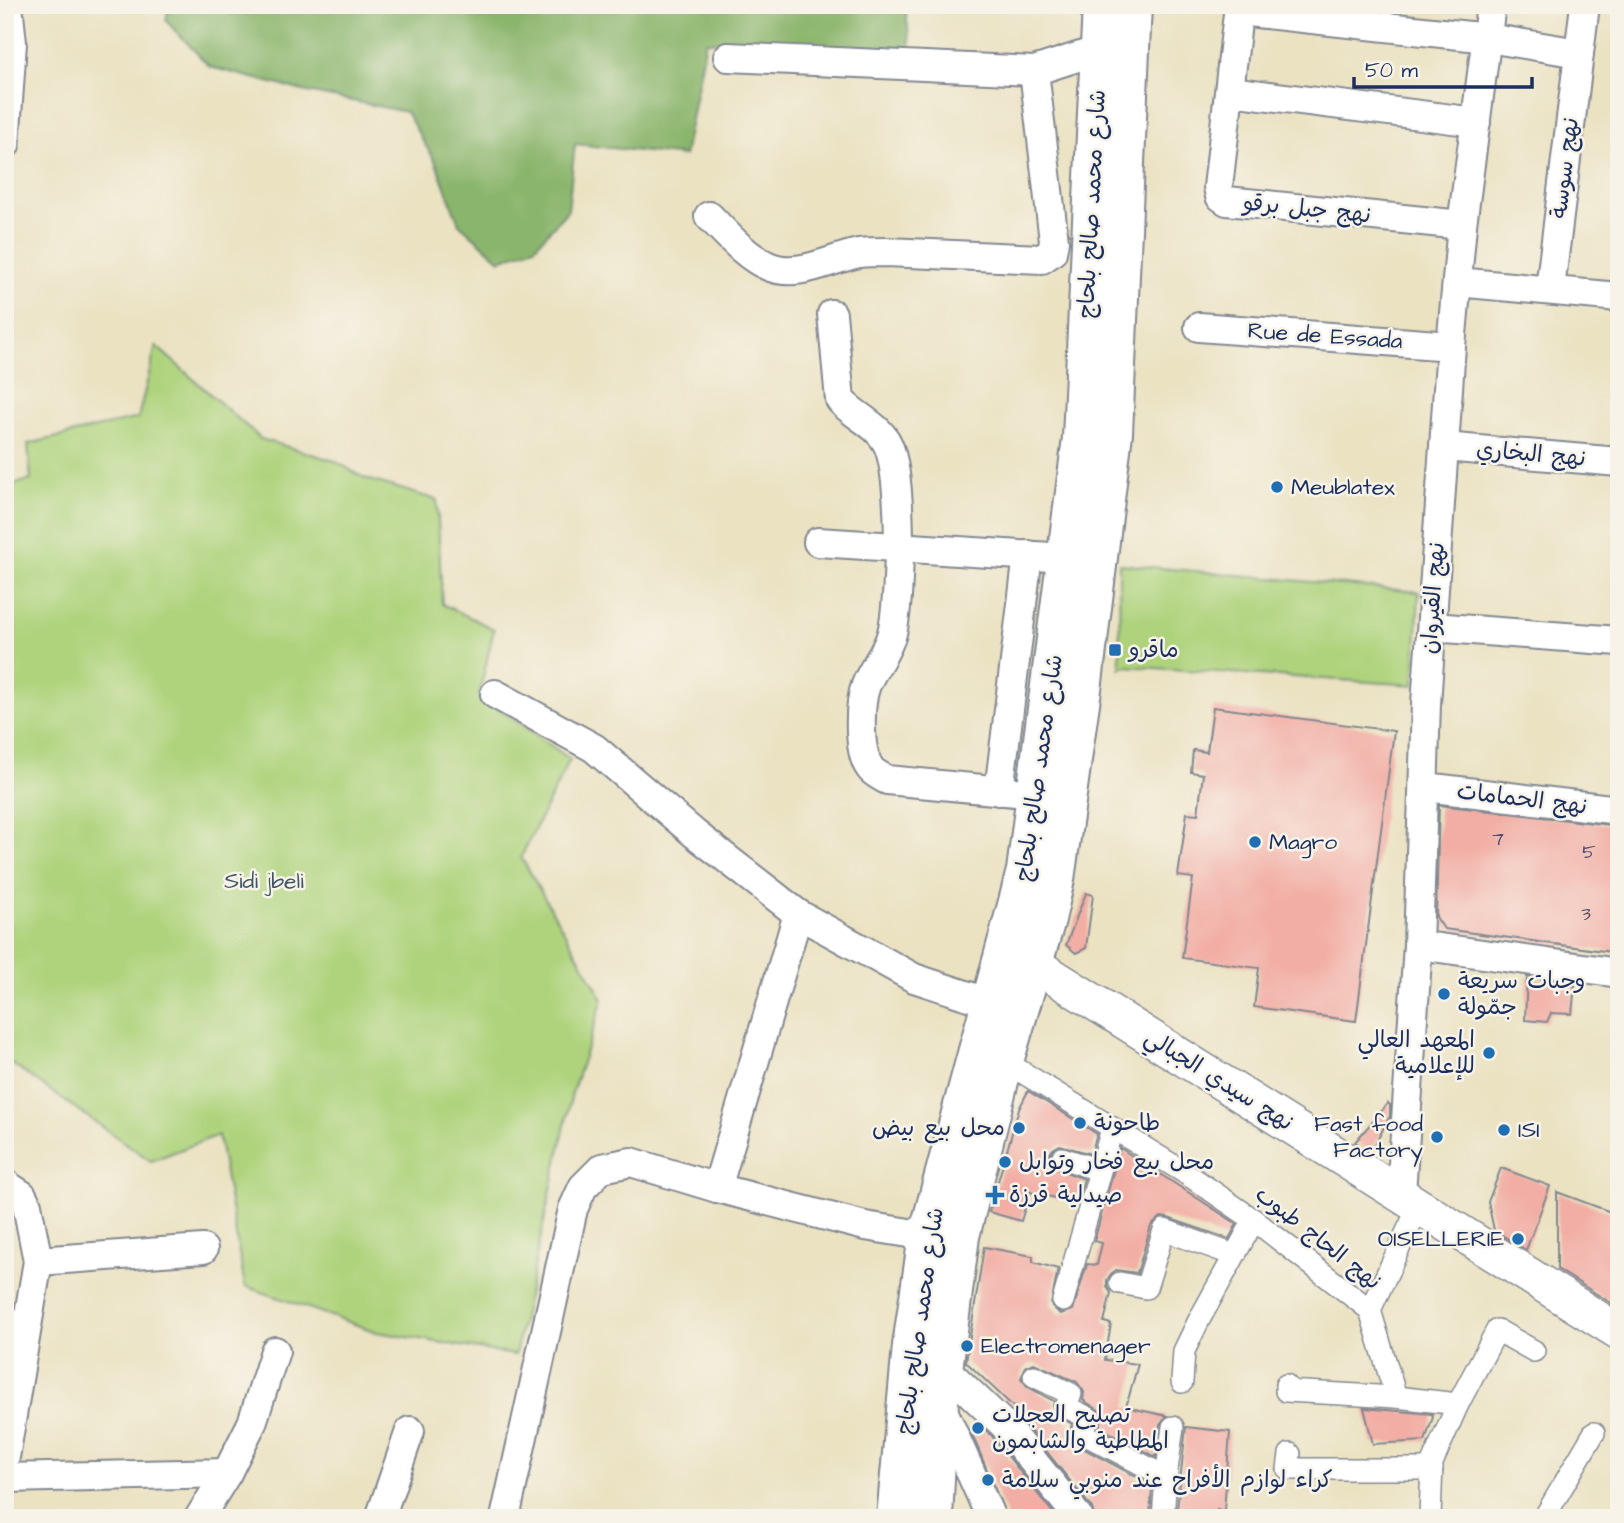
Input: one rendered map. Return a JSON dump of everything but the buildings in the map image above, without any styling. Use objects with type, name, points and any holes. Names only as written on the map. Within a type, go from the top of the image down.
[{"type":"main road","name":"شارع محمد صالح بلحاج","points":[[933,1518],[941,1384],[960,1236],[1004,1060],[1046,919],[1055,878],[1075,576],[1102,5]]},
{"type":"main road","name":"شارع محمد صالح بلحاج","points":[[896,1518],[912,1346],[928,1236],[1023,881],[1018,793],[1113,433],[1132,5]]},
{"type":"street","points":[[5,145],[8,5]]},
{"type":"street","name":"نهج القيروان","points":[[1410,1199],[1426,704],[1462,225],[1491,5]]},
{"type":"street","name":"نهج سوسة","points":[[1550,289],[1585,5]]},
{"type":"street","points":[[1239,8],[1488,38],[1579,53]]},
{"type":"street","name":"نهج جبل برقو","points":[[1239,8],[1218,187],[1220,196],[1227,201],[1462,225]]},
{"type":"street","points":[[728,57],[1034,71],[1099,50]]},
{"type":"street","points":[[709,216],[749,254],[768,266],[787,271],[821,265],[861,253],[1041,259],[1052,252],[1054,241],[1034,71]]},
{"type":"street","points":[[1230,91],[1476,122]]},
{"type":"street","points":[[1457,282],[1619,297]]},
{"type":"street","points":[[832,314],[840,400],[849,411],[880,434],[886,441],[894,461],[899,547],[893,631],[887,651],[867,683],[861,702],[864,756],[870,770],[887,780],[1018,793],[1028,555]]},
{"type":"street","name":"Rue de Essada","points":[[1199,327],[1451,346]]},
{"type":"street","name":"نهج البخاري","points":[[1444,447],[1619,462]]},
{"type":"street","points":[[818,542],[1028,555],[1075,576]]},
{"type":"street","points":[[1432,627],[1619,641]]},
{"type":"street","points":[[495,694],[594,748],[695,834],[798,914],[914,978],[990,1003]]},
{"type":"street","name":"نهج الحمامات","points":[[1425,787],[1619,810]]},
{"type":"street","points":[[717,1188],[798,914]]},
{"type":"street","points":[[1418,945],[1619,973]]},
{"type":"street","name":"نهج سيدي الجبالي","points":[[1032,963],[1619,1332]]},
{"type":"street","name":"نهج الحاج طبوب","points":[[1004,1060],[1187,1174],[1254,1220],[1370,1310],[1396,1397]]},
{"type":"street","points":[[1063,1301],[1112,1129]]},
{"type":"street","points":[[1062,1158],[1099,1170]]},
{"type":"street","points":[[505,1518],[573,1209],[583,1187],[602,1168],[631,1162],[717,1188],[865,1226],[928,1236]]},
{"type":"street","points":[[5,1184],[22,1195],[27,1205],[38,1261],[5,1457]]},
{"type":"street","points":[[1370,1310],[1410,1199]]},
{"type":"street","points":[[1182,1382],[1184,1351],[1254,1220]]},
{"type":"street","points":[[1120,1283],[1146,1288],[1164,1230],[1234,1255]]},
{"type":"street","points":[[38,1261],[203,1249]]},
{"type":"street","points":[[1430,1518],[1432,1463],[1458,1404],[1497,1330],[1534,1351]]},
{"type":"street","points":[[199,1518],[227,1473],[252,1423],[275,1352]]},
{"type":"street","points":[[1034,1376],[1071,1394],[1066,1407],[1089,1418],[1082,1433],[1166,1478]]},
{"type":"street","points":[[941,1384],[991,1518]]},
{"type":"street","points":[[941,1384],[1003,1424],[1079,1518]]},
{"type":"street","points":[[1286,1385],[1286,1391],[1396,1397],[1458,1404]]},
{"type":"street","points":[[1163,1518],[1173,1427]]},
{"type":"street","points":[[380,1518],[410,1431]]},
{"type":"street","points":[[1544,1518],[1594,1433]]},
{"type":"street","points":[[1290,1454],[1288,1469],[1432,1469]]},
{"type":"street","points":[[5,1478],[227,1473]]},
{"type":"green space","points":[[169,5],[905,5],[911,51],[706,41],[684,156],[575,144],[568,210],[535,247],[500,260],[459,224],[436,163],[406,112],[303,91],[210,67],[166,21]]},
{"type":"green space","name":"Sidi jbeli","points":[[156,346],[261,439],[335,461],[364,478],[437,500],[442,604],[494,629],[479,695],[570,759],[521,857],[603,999],[572,1093],[515,1355],[377,1332],[245,1286],[218,1135],[151,1161],[5,1059],[5,486],[31,480],[28,444],[138,418]]},
{"type":"green space","points":[[1119,564],[1419,592],[1414,685],[1124,666],[1120,669]]},
{"type":"place","name":"Meublatex","points":[[1277,487]]},
{"type":"place","name":"ماقرو","points":[[1115,650]]},
{"type":"place","name":"Magro","points":[[1255,842]]},
{"type":"place","name":"وجبات سريعة جمّولة","points":[[1444,994]]},
{"type":"place","name":"المعهد العالي للإعلامية","points":[[1489,1053]]},
{"type":"place","name":"طاحونة","points":[[1080,1123]]},
{"type":"place","name":"محل بيع بيض","points":[[1019,1128]]},
{"type":"place","name":"ISI","points":[[1504,1130]]},
{"type":"place","name":"Fast food Factory","points":[[1437,1137]]},
{"type":"place","name":"محل بيع فخار وتوابل","points":[[1005,1162]]},
{"type":"place","name":"صيدلية قرزة","points":[[995,1195]]},
{"type":"place","name":"OISELLERIE","points":[[1518,1239]]},
{"type":"place","name":"Electromenager","points":[[967,1346]]},
{"type":"place","name":"تصليح العجلات المطاطية والشابمون","points":[[978,1428]]},
{"type":"place","name":"كراء لوازم الأفراح عند منوبي سلامة","points":[[988,1480]]}]
